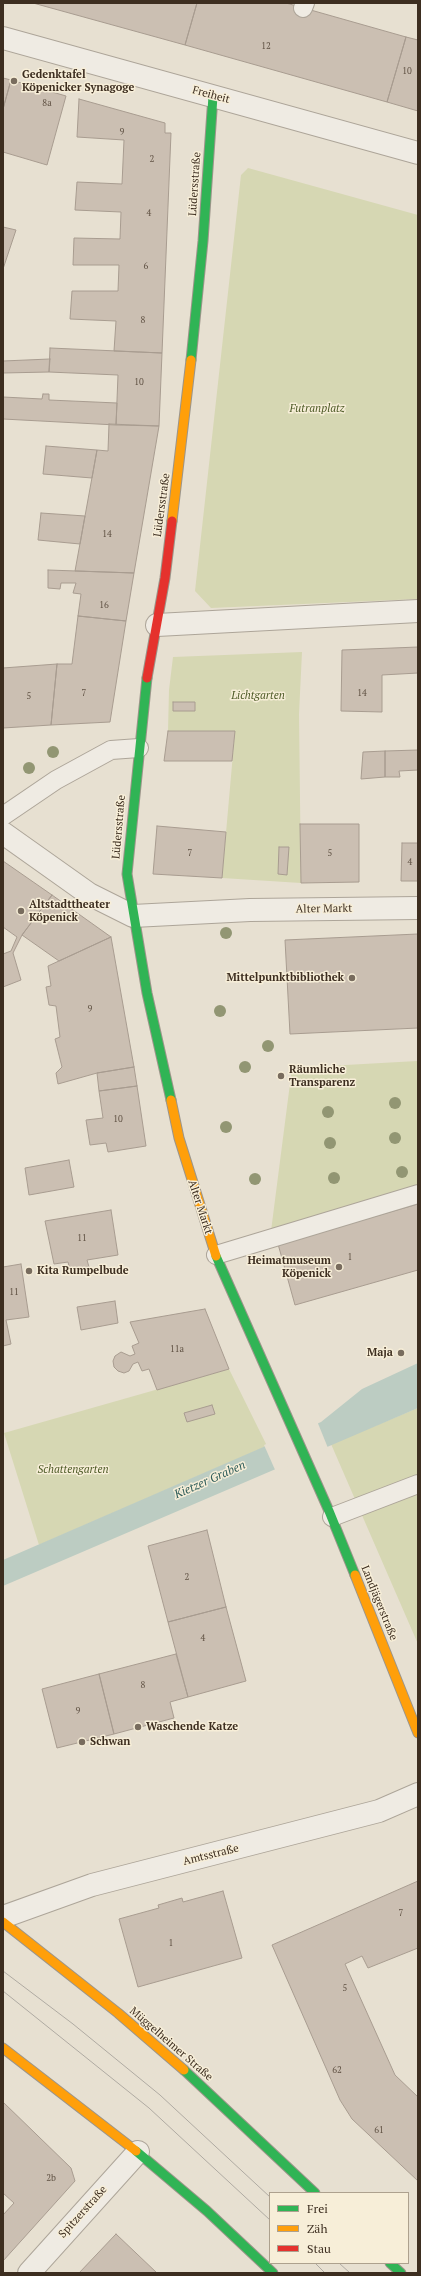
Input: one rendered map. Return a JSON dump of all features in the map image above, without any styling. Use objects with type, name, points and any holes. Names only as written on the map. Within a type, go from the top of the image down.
[{"type":"street","name":"Freiheit","points":[[3,38],[418,153]]},
{"type":"street","name":"Lüdersstraße","points":[[134,916],[127,874],[139,748],[146,683],[157,625],[184,430],[203,241],[213,96]]},
{"type":"street","points":[[157,625],[418,611]]},
{"type":"street","name":"Alter Markt","points":[[3,834],[90,894],[134,916],[264,910],[418,908]]},
{"type":"street","name":"Alter Markt","points":[[134,916],[147,993],[184,1159],[216,1255],[316,1483]]},
{"type":"street","name":"Landjägerstraße","points":[[316,1483],[332,1518],[418,1733]]},
{"type":"street","name":"Amtsstraße","points":[[3,1917],[92,1885],[379,1811],[418,1794]]},
{"type":"street","name":"Müggelheimer Straße","points":[[3,1922],[118,2013],[194,2079],[314,2192]]},
{"type":"street","points":[[3,2048],[138,2152],[207,2211],[273,2273]]},
{"type":"street","name":"Spitzerstraße","points":[[29,2273],[138,2152]]},
{"type":"street","points":[[391,2264],[401,2273]]},
{"type":"lane","points":[[3,816],[56,780],[111,750],[139,748]]},
{"type":"lane","points":[[216,1255],[418,1194]]},
{"type":"lane","points":[[332,1518],[418,1484]]},
{"type":"green space","name":"Futranplatz","points":[[248,168],[418,215],[418,599],[211,608],[195,591],[241,175]]},
{"type":"green space","name":"Lichtgarten","points":[[302,652],[299,714],[301,883],[222,878],[235,731],[168,731],[169,690],[173,657]]},
{"type":"green space","points":[[417,1061],[418,1199],[271,1231],[292,1068]]},
{"type":"green space","name":"Schattengarten","points":[[229,1369],[267,1446],[39,1545],[4,1433]]},
{"type":"green space","points":[[418,1408],[418,1644],[331,1444]]},
{"type":"water","name":"Kietzer Graben","points":[[418,1363],[418,1408],[3,1586],[3,1560],[321,1422],[362,1389]]},
{"type":"pier","points":[[317,1421],[328,1448],[276,1472],[264,1445]]},
{"type":"building","points":[[33,3],[197,3],[185,45]]},
{"type":"building","points":[[197,3],[286,3],[406,37],[387,102],[185,45]]},
{"type":"building","points":[[406,37],[418,40],[418,111],[387,102]]},
{"type":"building","points":[[3,78],[11,80],[3,109]]},
{"type":"building","points":[[11,80],[66,96],[47,165],[3,152],[3,109]]},
{"type":"building","points":[[79,99],[165,123],[165,133],[171,133],[162,353],[114,351],[116,321],[70,319],[72,291],[118,291],[119,265],[73,265],[74,238],[120,239],[121,212],[75,210],[77,182],[122,184],[124,140],[77,137]]},
{"type":"building","points":[[3,227],[16,230],[3,269]]},
{"type":"building","points":[[50,348],[162,353],[159,426],[116,425],[118,375],[49,372]]},
{"type":"building","points":[[50,359],[49,372],[3,373],[3,361]]},
{"type":"building","points":[[43,394],[49,394],[49,400],[117,403],[116,425],[3,419],[3,397],[42,399]]},
{"type":"building","points":[[109,424],[159,426],[134,573],[75,571],[97,450],[108,451]]},
{"type":"building","points":[[46,446],[97,450],[92,478],[43,474]]},
{"type":"building","points":[[41,513],[85,516],[80,544],[38,540]]},
{"type":"building","points":[[48,570],[134,573],[126,621],[78,616],[81,594],[73,593],[76,583],[61,583],[60,589],[48,588]]},
{"type":"building","points":[[78,616],[126,621],[110,722],[51,725],[57,664],[72,664]]},
{"type":"building","points":[[418,647],[418,673],[382,675],[382,712],[341,711],[342,650]]},
{"type":"building","points":[[57,664],[51,725],[3,728],[3,668]]},
{"type":"building","points":[[173,702],[195,702],[195,711],[173,711]]},
{"type":"building","points":[[168,731],[235,731],[232,761],[164,761]]},
{"type":"building","points":[[418,750],[418,770],[399,771],[400,777],[385,777],[385,751]]},
{"type":"building","points":[[385,751],[385,777],[361,779],[363,752]]},
{"type":"building","points":[[300,824],[359,824],[359,882],[301,883]]},
{"type":"building","points":[[157,826],[226,832],[222,878],[153,874]]},
{"type":"building","points":[[402,843],[418,843],[418,881],[401,881]]},
{"type":"building","points":[[279,847],[289,847],[287,875],[278,874]]},
{"type":"building","name":"Altstadttheater Köpenick","points":[[3,861],[52,895],[22,935],[13,953],[21,980],[3,987],[3,954],[11,951],[17,937],[3,927]]},
{"type":"building","points":[[52,895],[111,937],[59,961],[22,935]]},
{"type":"building","name":"Mittelpunktbibliothek","points":[[418,934],[418,1028],[290,1034],[285,940]]},
{"type":"building","points":[[111,937],[134,1067],[97,1073],[58,1084],[56,1073],[62,1067],[55,1039],[60,1037],[56,1006],[49,1005],[46,987],[51,986],[48,966]]},
{"type":"building","points":[[134,1067],[137,1086],[99,1091],[97,1073]]},
{"type":"building","points":[[137,1086],[146,1146],[108,1152],[106,1143],[90,1145],[86,1120],[103,1118],[99,1091]]},
{"type":"building","points":[[69,1160],[74,1187],[29,1195],[25,1168]]},
{"type":"building","points":[[418,1204],[418,1270],[295,1305],[278,1244]]},
{"type":"building","points":[[111,1210],[118,1255],[87,1260],[89,1267],[70,1270],[68,1262],[54,1264],[45,1221]]},
{"type":"building","points":[[21,1264],[29,1317],[6,1320],[11,1344],[3,1346],[3,1267]]},
{"type":"building","points":[[115,1301],[118,1323],[81,1330],[77,1307]]},
{"type":"building","points":[[205,1309],[229,1369],[157,1390],[149,1369],[142,1371],[138,1362],[133,1364],[129,1371],[124,1373],[118,1371],[114,1367],[113,1361],[115,1356],[121,1352],[130,1356],[135,1354],[132,1346],[139,1343],[130,1322]]},
{"type":"building","points":[[212,1405],[215,1414],[187,1422],[184,1413]]},
{"type":"building","points":[[207,1530],[226,1607],[168,1622],[148,1546]]},
{"type":"building","points":[[226,1607],[246,1681],[188,1697],[168,1622]]},
{"type":"building","points":[[176,1654],[188,1697],[170,1702],[174,1718],[114,1734],[99,1674]]},
{"type":"building","points":[[99,1674],[114,1734],[57,1748],[42,1689]]},
{"type":"building","points":[[418,1881],[418,1948],[368,1968],[362,1956],[345,1964],[395,2075],[418,2097],[418,2181],[352,2119],[340,2100],[272,1945]]},
{"type":"building","points":[[223,1891],[242,1958],[138,1987],[119,1919],[159,1908],[158,1905],[182,1898],[183,1902]]},
{"type":"building","points":[[3,2102],[71,2168],[75,2181],[3,2261],[3,2215],[14,2203],[3,2193]]},
{"type":"building","points":[[116,2234],[157,2273],[79,2273]]},
{"type":"tram line","points":[[3,1971],[73,2024],[160,2095],[269,2196]]},
{"type":"tram line","points":[[3,1991],[149,2108],[269,2219]]},
{"type":"tram line","points":[[316,2264],[325,2273]]},
{"type":"tram line","points":[[340,2264],[350,2273]]},
{"type":"traffic: fast","points":[[191,360],[203,241],[213,96]]},
{"type":"traffic: fast","points":[[147,678],[127,874],[147,993],[171,1100]]},
{"type":"traffic: fast","points":[[216,1256],[329,1511],[355,1575]]},
{"type":"traffic: fast","points":[[184,2070],[314,2192]]},
{"type":"traffic: fast","points":[[136,2151],[207,2211],[273,2273]]},
{"type":"traffic: fast","points":[[391,2264],[401,2273]]},
{"type":"traffic: slow","points":[[172,521],[191,360]]},
{"type":"traffic: slow","points":[[171,1100],[179,1138],[216,1256]]},
{"type":"traffic: slow","points":[[355,1575],[418,1733]]},
{"type":"traffic: slow","points":[[3,1922],[118,2013],[184,2070]]},
{"type":"traffic: slow","points":[[3,2048],[136,2151]]},
{"type":"traffic: jam","points":[[147,678],[165,578],[172,521]]},
{"type":"place","name":"Gedenktafel Köpenicker Synagoge","points":[[14,81]]},
{"type":"place","name":"Altstadttheater Köpenick","points":[[21,911]]},
{"type":"place","name":"Mittelpunktbibliothek","points":[[352,978]]},
{"type":"place","name":"Räumliche Transparenz","points":[[281,1076]]},
{"type":"place","name":"Heimatmuseum Köpenick","points":[[339,1267]]},
{"type":"place","name":"Kita Rumpelbude","points":[[29,1271]]},
{"type":"place","name":"Maja","points":[[401,1353]]},
{"type":"place","name":"Waschende Katze","points":[[138,1727]]},
{"type":"place","name":"Schwan","points":[[82,1742]]}]
